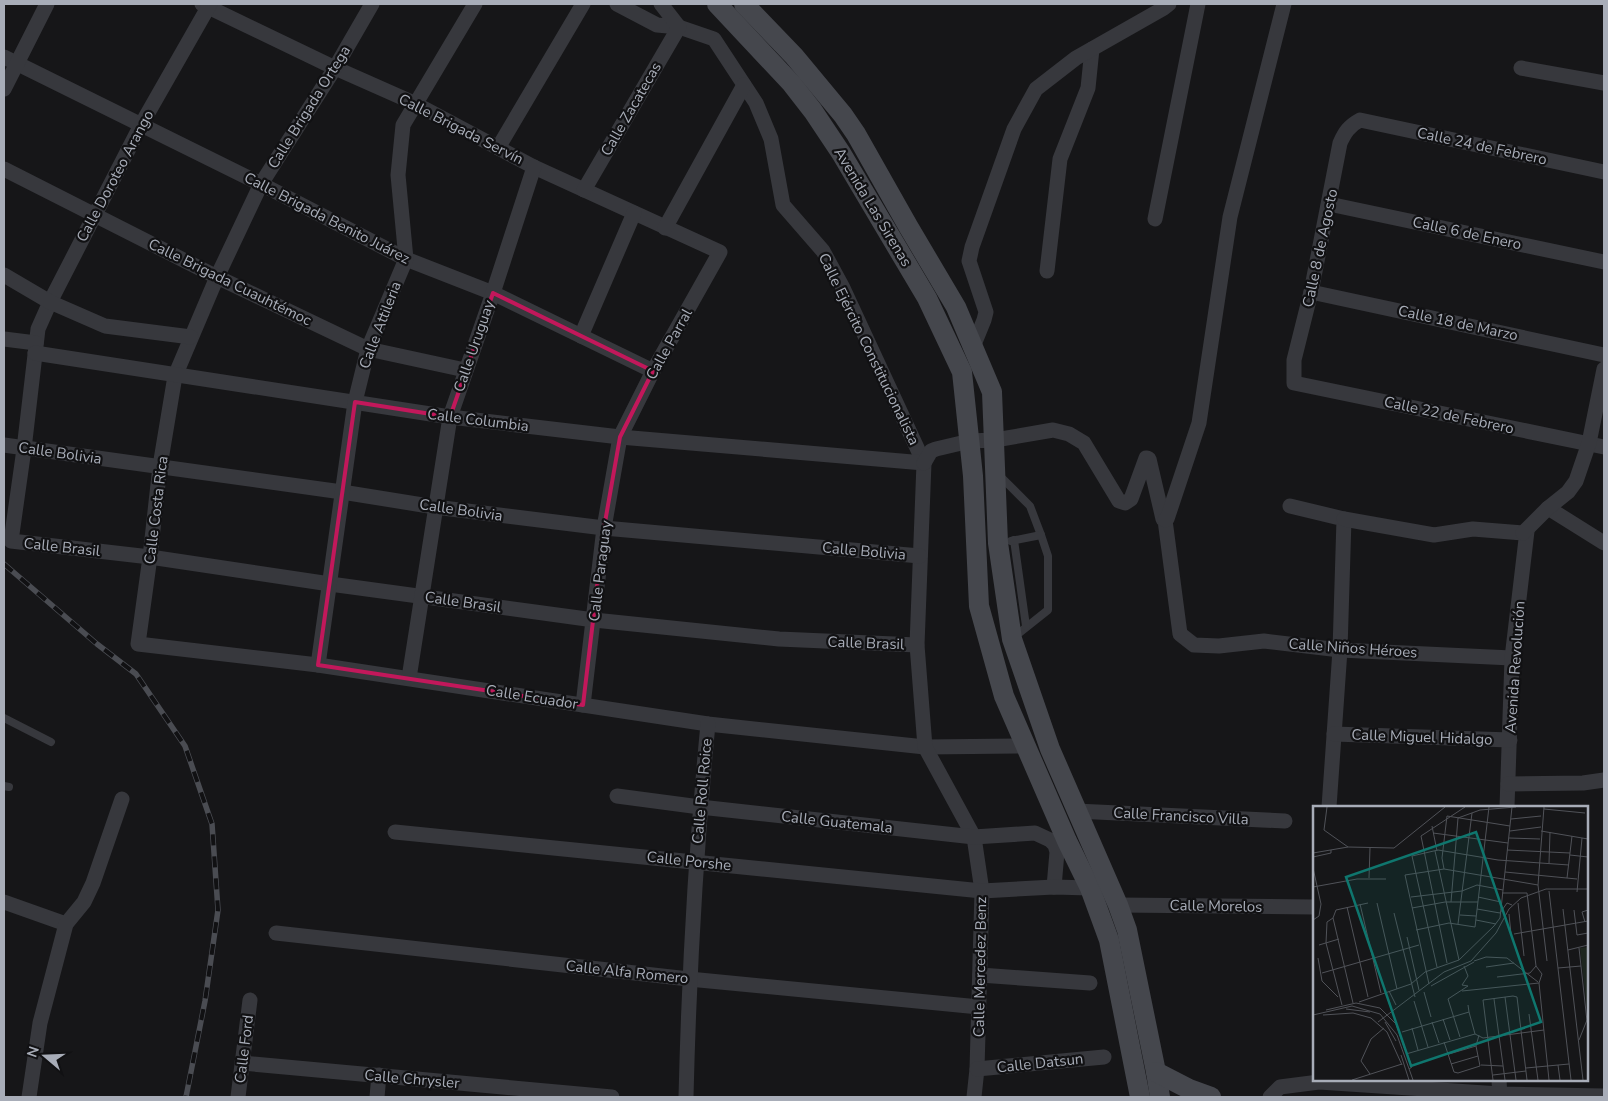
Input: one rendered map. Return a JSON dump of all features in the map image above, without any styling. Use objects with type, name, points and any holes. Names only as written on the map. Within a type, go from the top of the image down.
[{"type":"main road","name":"Avenida Las Sirenas","points":[[717,4],[792,84],[841,153],[927,298],[962,372],[973,476],[979,606],[1004,696],[1027,746],[1061,843],[1090,888],[1109,940],[1139,1094]]},
{"type":"main road","name":"Avenida Las Sirenas","points":[[744,4],[794,56],[843,115],[856,134],[956,307],[992,392],[995,471],[1019,632],[1050,749],[1118,905],[1127,930],[1160,1097]]},
{"type":"main road","points":[[1156,1072],[1189,1089],[1211,1097]]},
{"type":"street","points":[[4,89],[10,60],[46,4]]},
{"type":"street","name":"Calle Brigada Ortega","points":[[175,376],[217,277],[261,184],[335,68],[372,4]]},
{"type":"street","name":"Calle Attileria","points":[[318,665],[355,402],[368,349],[406,259],[398,175],[402,125],[475,4]]},
{"type":"street","points":[[498,148],[583,4]]},
{"type":"street","name":"Calle Ejército Constitucionalista","points":[[617,4],[658,25],[679,27],[714,39],[756,102],[771,139],[784,205],[823,250],[842,286],[924,463]]},
{"type":"street","points":[[660,4],[679,27]]},
{"type":"street","points":[[973,347],[986,312],[969,261],[983,215],[1014,129],[1036,89],[1076,58],[1169,4]]},
{"type":"street","points":[[1155,219],[1198,4]]},
{"type":"street","points":[[974,837],[925,747],[917,644],[924,463],[931,451],[970,441],[995,440],[1054,430],[1069,434],[1084,443],[1119,501],[1125,504],[1131,499],[1146,458],[1149,459],[1163,519],[1167,519],[1199,423],[1230,217],[1284,4]]},
{"type":"street","name":"Calle Brigada Servín","points":[[207,5],[335,68],[414,104],[534,167],[720,252]]},
{"type":"street","name":"Calle Doroteo Arango","points":[[11,541],[38,329],[94,215],[207,5]]},
{"type":"street","name":"Calle Zacatecas","points":[[584,190],[679,27]]},
{"type":"street","points":[[1047,271],[1060,159],[1088,88],[1092,49]]},
{"type":"street","name":"Calle Brigada Benito Juárez","points":[[10,60],[261,184],[406,259],[493,293],[653,371]]},
{"type":"street","points":[[1521,68],[1604,83]]},
{"type":"street","points":[[665,228],[744,85]]},
{"type":"street","name":"Calle 24 de Febrero","points":[[1360,120],[1604,172]]},
{"type":"street","name":"Calle 8 de Agosto","points":[[1294,382],[1294,360],[1311,292],[1340,143],[1350,125],[1360,120]]},
{"type":"street","name":"Calle Uruguay","points":[[409,678],[450,417],[534,167]]},
{"type":"street","name":"Calle Brigada Cuauhtémoc","points":[[4,169],[217,277],[368,349],[465,370]]},
{"type":"street","name":"Calle 6 de Enero","points":[[1329,204],[1604,262]]},
{"type":"street","points":[[581,336],[634,213]]},
{"type":"street","name":"Calle Parral","points":[[620,437],[653,371],[720,252]]},
{"type":"street","points":[[4,274],[50,302],[105,326],[191,336]]},
{"type":"street","name":"Calle 18 de Marzo","points":[[1311,292],[1604,355]]},
{"type":"street","name":"Calle Columbia","points":[[4,338],[36,348],[175,376],[450,417],[620,437],[924,463]]},
{"type":"street","points":[[1290,506],[1344,519],[1434,535],[1474,529],[1524,533],[1548,508],[1568,492],[1576,481],[1589,443],[1604,369]]},
{"type":"street","name":"Calle Costa Rica","points":[[138,644],[160,466],[175,376]]},
{"type":"street","name":"Calle 22 de Febrero","points":[[1294,382],[1604,447]]},
{"type":"street","name":"Calle Paraguay","points":[[583,705],[604,528],[620,437]]},
{"type":"street","name":"Calle Bolivia","points":[[4,446],[160,466],[435,507],[604,528],[920,556]]},
{"type":"street","points":[[1548,508],[1604,543]]},
{"type":"street","points":[[1329,806],[1340,650],[1344,519]]},
{"type":"street","name":"Calle Niños Héroes","points":[[1165,520],[1180,634],[1194,645],[1219,646],[1264,641],[1340,650],[1512,658]]},
{"type":"street","name":"Avenida Revolución","points":[[1508,806],[1512,658],[1527,531],[1524,533]]},
{"type":"street","name":"Calle Brasil","points":[[11,541],[150,557],[594,620],[779,639],[917,644]]},
{"type":"street","name":"Calle Ecuador","points":[[138,644],[318,665],[708,724],[925,747],[1027,746]]},
{"type":"street","name":"Calle Roll Roice","points":[[686,1097],[689,979],[700,807],[708,724]]},
{"type":"street","name":"Calle Miguel Hidalgo","points":[[1334,734],[1510,740]]},
{"type":"street","points":[[1508,784],[1583,783],[1604,780]]},
{"type":"street","name":"Calle Guatemala","points":[[617,796],[974,837],[1035,833],[1061,843]]},
{"type":"street","points":[[29,1097],[40,1024],[66,924],[84,902],[93,883],[122,799]]},
{"type":"street","name":"Calle Francisco Villa","points":[[1076,811],[1285,821]]},
{"type":"street","name":"Calle Porshe","points":[[395,832],[982,891],[1054,887],[1090,888]]},
{"type":"street","name":"Calle Mercedez Benz","points":[[974,837],[982,891],[977,1069],[974,1097]]},
{"type":"street","points":[[1054,887],[1057,852],[1061,843]]},
{"type":"street","points":[[4,902],[66,924]]},
{"type":"street","name":"Calle Morelos","points":[[1118,905],[1313,907]]},
{"type":"street","name":"Calle Alfa Romero","points":[[276,933],[689,979],[979,1007]]},
{"type":"street","points":[[980,975],[1090,983]]},
{"type":"street","name":"Calle Ford","points":[[238,1097],[250,1000]]},
{"type":"street","name":"Calle Datsun","points":[[977,1069],[1104,1057]]},
{"type":"street","name":"Calle Chrysler","points":[[242,1063],[612,1097]]},
{"type":"street","points":[[377,1097],[379,1075]]},
{"type":"street","points":[[1270,1097],[1280,1087],[1319,1081],[1604,1096]]},
{"type":"lane","points":[[995,471],[1030,506],[1048,556],[1048,610],[1019,632]]},
{"type":"lane","points":[[1006,541],[1041,535]]},
{"type":"lane","points":[[4,718],[51,742]]},
{"type":"highlighted area","points":[[493,293],[653,371],[620,437],[604,528],[583,705],[318,665],[355,402],[450,417]]},
{"type":"railway","points":[[4,564],[97,644],[136,674],[185,746],[212,824],[218,910],[205,1001],[186,1097]]}]
